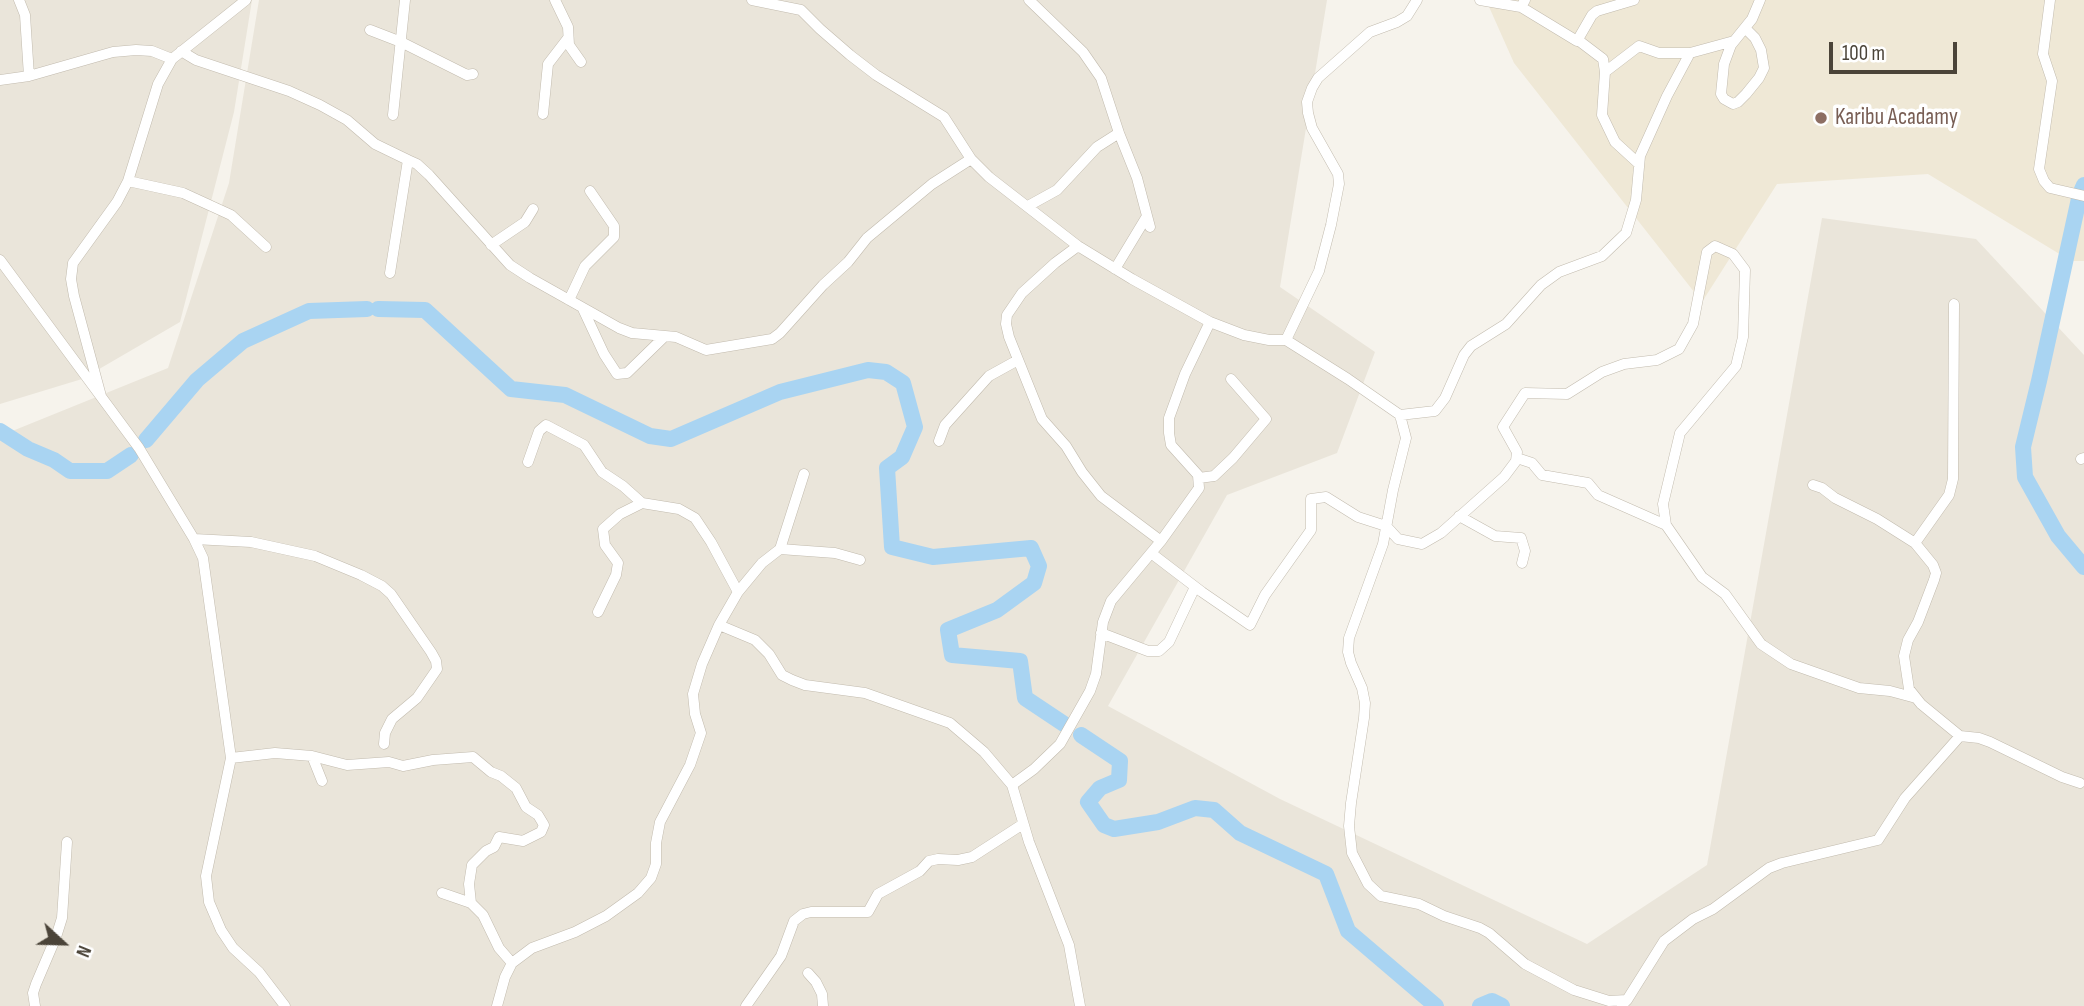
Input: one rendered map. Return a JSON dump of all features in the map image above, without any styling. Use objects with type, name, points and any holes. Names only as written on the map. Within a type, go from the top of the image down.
[{"type":"street","points":[[19,0],[25,15],[29,76]]},
{"type":"street","points":[[103,401],[74,296],[71,279],[73,263],[76,255],[117,202],[128,181],[158,85],[172,59],[246,0]]},
{"type":"street","points":[[393,115],[405,0]]},
{"type":"street","points":[[555,0],[568,27],[569,45],[581,62]]},
{"type":"street","points":[[752,0],[801,10],[876,75],[944,117],[971,159],[989,177],[1078,246],[1210,322],[1244,335],[1286,340],[1400,415],[1406,438],[1383,544],[1349,638],[1348,652],[1362,688],[1364,703],[1349,826],[1352,853],[1368,884],[1381,895],[1419,904],[1480,929],[1497,939],[1525,964],[1574,990],[1609,1002],[1624,1003],[1664,941],[1769,869],[1783,863],[1878,840],[1905,799],[1960,736]]},
{"type":"street","points":[[1029,0],[1083,52],[1095,69],[1132,161],[1150,228]]},
{"type":"street","points":[[1286,340],[1319,271],[1339,184],[1338,174],[1312,128],[1307,102],[1312,88],[1318,78],[1370,32],[1406,16],[1418,0]]},
{"type":"street","points":[[1480,0],[1523,3],[1603,59],[1605,72],[1602,115],[1615,142],[1639,164]]},
{"type":"street","points":[[1578,40],[1597,11],[1634,0]]},
{"type":"street","points":[[1745,28],[1755,38],[1761,50],[1764,68],[1752,86],[1733,104],[1721,94],[1724,64],[1727,53],[1734,41],[1752,19],[1760,0]]},
{"type":"street","points":[[2050,0],[2043,54],[2052,81],[2039,169],[2050,188],[2082,195]]},
{"type":"street","points":[[370,30],[401,42],[467,75],[473,74]]},
{"type":"street","points":[[543,114],[548,64],[568,38]]},
{"type":"street","points":[[1605,72],[1639,46],[1659,53],[1690,53],[1734,41]]},
{"type":"street","points":[[0,80],[29,76],[113,52],[152,51],[172,59]]},
{"type":"street","points":[[181,51],[202,62],[289,90],[347,120],[375,144],[417,164],[510,265],[583,308],[632,333],[676,337],[706,350],[772,339],[848,262],[867,238],[932,184],[971,159]]},
{"type":"street","points":[[1400,415],[1435,411],[1445,398],[1464,355],[1471,346],[1506,324],[1541,285],[1559,272],[1602,256],[1626,233],[1636,200],[1640,156],[1690,53]]},
{"type":"street","points":[[1028,206],[1057,190],[1097,147],[1119,133]]},
{"type":"street","points":[[390,273],[408,160]]},
{"type":"street","points":[[128,181],[183,193],[231,215],[266,247]]},
{"type":"street","points":[[569,300],[585,266],[614,237],[614,226],[590,191]]},
{"type":"street","points":[[491,245],[525,222],[533,209]]},
{"type":"street","points":[[1115,269],[1147,216]]},
{"type":"street","points":[[1078,246],[1022,293],[1007,315],[1006,324],[1042,419],[1066,446],[1101,496],[1161,541]]},
{"type":"street","points":[[1151,553],[1250,625],[1265,595],[1311,530],[1311,499],[1326,497],[1358,517],[1386,526],[1398,539],[1422,544],[1441,533],[1504,477],[1516,461],[1517,452],[1503,427],[1525,393],[1567,394],[1602,372],[1624,363],[1657,360],[1679,349],[1693,324],[1707,252],[1716,246],[1732,254],[1745,270],[1744,337],[1736,366],[1680,433],[1662,504],[1666,525],[1702,578],[1725,594],[1761,644],[1771,651],[1791,664],[1859,688],[1890,691],[1916,698]]},
{"type":"street","points":[[0,260],[139,448],[203,558],[231,758],[206,876],[209,902],[221,930],[233,948],[259,972],[285,1006]]},
{"type":"street","points":[[1915,543],[1949,495],[1953,479],[1954,304]]},
{"type":"street","points":[[583,308],[604,354],[617,374],[627,373],[666,336]]},
{"type":"street","points":[[1012,785],[1034,769],[1060,744],[1096,674],[1101,633],[1111,601],[1161,541],[1199,488],[1199,478],[1171,445],[1169,418],[1185,374],[1210,322]]},
{"type":"street","points":[[939,441],[945,425],[989,376],[1018,360]]},
{"type":"street","points":[[1199,478],[1214,476],[1266,419],[1231,379]]},
{"type":"street","points":[[528,462],[539,431],[546,425],[584,444],[602,472],[642,503],[679,509],[695,518],[738,592]]},
{"type":"street","points":[[1517,457],[1532,463],[1542,475],[1588,483],[1598,495],[1666,525]]},
{"type":"street","points":[[497,1006],[512,963],[532,948],[575,932],[606,916],[638,893],[651,878],[656,864],[660,822],[690,765],[701,733],[695,714],[694,694],[702,664],[719,625],[738,592],[762,563],[780,549],[804,474]]},
{"type":"street","points":[[1813,485],[1915,543],[1933,565],[1936,573],[1905,648],[1907,680],[1909,689],[1916,698],[1960,736],[1990,741],[2062,777],[2080,783]]},
{"type":"street","points":[[597,612],[616,575],[618,562],[605,545],[603,529],[620,514],[642,503]]},
{"type":"street","points":[[1460,516],[1495,536],[1521,538],[1525,551],[1522,563]]},
{"type":"street","points":[[194,539],[251,542],[315,556],[361,575],[391,594],[431,652],[437,669],[417,698],[392,719],[384,744]]},
{"type":"street","points":[[780,549],[835,553],[860,560]]},
{"type":"street","points":[[1101,633],[1148,651],[1159,651],[1169,642],[1195,587]]},
{"type":"street","points":[[719,625],[754,640],[769,654],[782,675],[792,680],[805,685],[865,693],[950,723],[984,752],[1012,785],[1023,824],[1069,945],[1080,1006]]},
{"type":"street","points":[[231,758],[275,753],[312,756],[347,765],[389,762],[403,766],[433,760],[473,757],[516,788],[526,807],[538,815],[544,829],[523,841],[501,837],[497,839],[494,847],[470,867],[471,904]]},
{"type":"street","points":[[312,756],[321,781]]},
{"type":"street","points":[[746,1006],[781,956],[794,920],[803,914],[869,912],[878,894],[920,871],[929,861],[972,857],[1023,824]]},
{"type":"street","points":[[35,1006],[33,993],[62,918],[67,842]]},
{"type":"street","points":[[442,892],[471,904],[483,915],[499,948],[512,963]]},
{"type":"street","points":[[808,973],[822,995],[823,1006]]},
{"type":"shaded area","points":[[0,0],[252,0],[234,112],[180,322],[82,379],[0,404]]},
{"type":"shaded area","points":[[259,0],[1327,0],[1280,287],[1375,352],[1337,453],[1227,495],[1108,706],[1280,799],[1587,944],[1707,865],[1822,218],[1976,239],[2084,355],[2084,1006],[0,1006],[0,436],[168,368],[229,183]]},
{"type":"shaded area","name":"Karibu Acadamy","points":[[1486,0],[2084,0],[2084,261],[2071,261],[1928,174],[1777,184],[1702,302],[1514,63]]},
{"type":"waterway","points":[[2084,185],[2023,447],[2025,477],[2058,536],[2084,567]]},
{"type":"waterway","points":[[146,440],[197,380],[243,341],[309,311],[367,309]]},
{"type":"waterway","points":[[378,309],[425,310],[511,389],[565,395],[650,436],[671,439],[780,392],[868,370],[886,372],[903,383],[915,427],[902,457],[887,468],[892,547],[933,557],[1031,548],[1039,566],[1034,583],[997,610],[948,630],[952,655],[1020,661],[1025,698],[1064,724]]},
{"type":"waterway","points":[[0,431],[70,471],[107,471],[131,455]]},
{"type":"waterway","points":[[1081,735],[1120,761],[1119,780],[1100,788],[1088,802],[1104,825],[1114,829],[1158,822],[1195,808],[1214,810],[1240,833],[1326,874],[1348,931],[1436,1006]]},
{"type":"waterway","points":[[1480,1006],[1492,1001],[1502,1006]]},
{"type":"place","name":"Karibu Acadamy","points":[[1821,118]]}]
